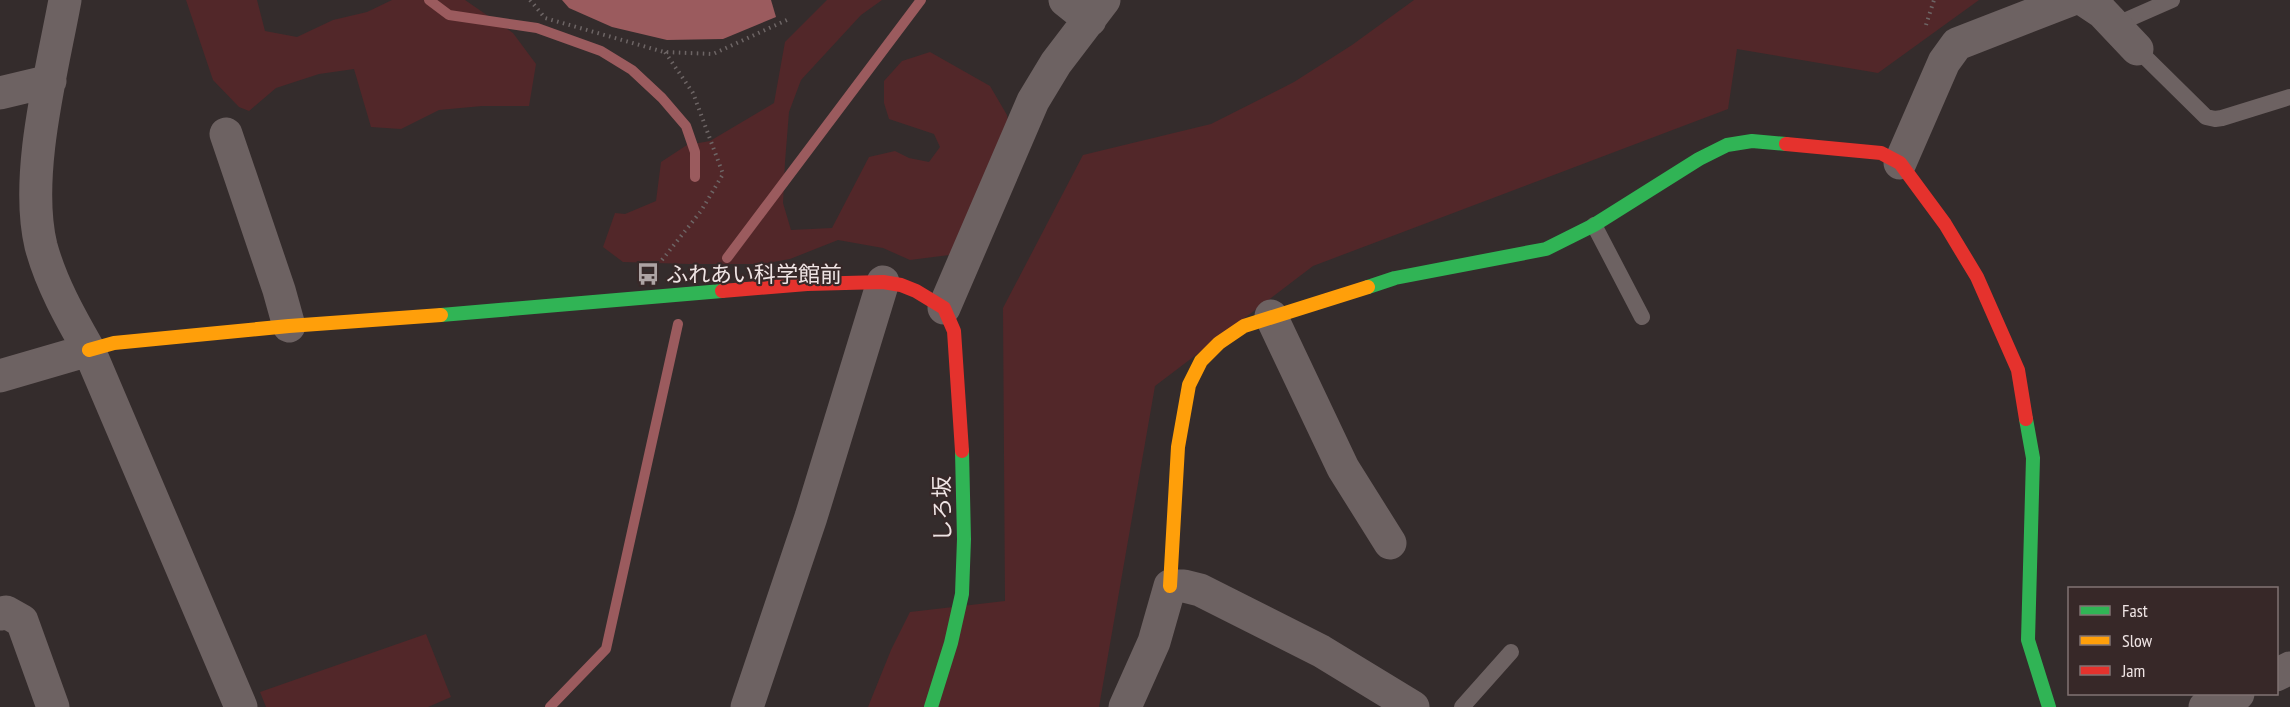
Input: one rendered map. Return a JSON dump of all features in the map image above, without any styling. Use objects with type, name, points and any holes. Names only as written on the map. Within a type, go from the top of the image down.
[{"type":"street","points":[[65,0],[36,168],[36,202],[41,244],[66,312],[89,350],[230,704]]},
{"type":"street","points":[[0,376],[114,343],[289,326],[807,284],[883,282],[901,285],[944,308],[1032,101],[1056,63],[1097,10],[1065,0]]},
{"type":"street","points":[[1900,163],[1944,62],[1957,44],[2092,6],[2137,49]]},
{"type":"street","points":[[0,93],[50,81]]},
{"type":"street","points":[[226,134],[289,326]]},
{"type":"street","points":[[1125,707],[1154,642],[1170,586],[1178,447],[1189,385],[1201,360],[1219,343],[1244,326],[1271,316],[1395,278],[1546,249],[1594,225],[1699,159],[1727,145],[1752,141],[1863,150],[1881,153],[1900,163],[1945,224],[1977,277],[2018,370],[2033,458],[2028,640],[2049,707]]},
{"type":"street","points":[[747,707],[811,517],[883,282]]},
{"type":"street","name":"しろ坂","points":[[931,707],[951,643],[962,594],[964,539],[963,467],[954,331],[944,308]]},
{"type":"street","points":[[1271,316],[1343,468],[1390,543]]},
{"type":"street","points":[[1170,586],[1184,586],[1200,590],[1321,651],[1413,707]]},
{"type":"street","points":[[0,614],[6,612],[22,621],[53,707]]},
{"type":"lane","points":[[2092,6],[2172,0]]},
{"type":"lane","points":[[2137,49],[2206,117],[2214,120],[2290,97]]},
{"type":"lane","points":[[1594,225],[1642,317]]},
{"type":"lane","points":[[1462,707],[1511,652]]},
{"type":"path","points":[[530,0],[544,18],[664,52],[713,54],[789,19]]},
{"type":"path","points":[[661,261],[700,211],[723,174],[693,93],[664,52]]},
{"type":"shaded area","points":[[186,0],[257,0],[265,31],[297,37],[333,20],[367,12],[392,0],[465,0],[513,33],[536,64],[529,106],[482,106],[439,110],[401,129],[371,127],[354,69],[319,74],[276,88],[249,111],[239,107],[213,80]]},
{"type":"shaded area","points":[[562,0],[771,0],[776,17],[723,39],[667,40],[612,27],[569,8]]},
{"type":"shaded area","points":[[827,0],[882,0],[861,15],[801,80],[789,112],[785,162],[783,203],[791,230],[832,228],[869,157],[895,151],[909,158],[929,162],[940,147],[934,134],[889,119],[884,103],[884,81],[902,61],[930,52],[990,86],[1007,115],[1011,138],[957,254],[910,260],[883,248],[838,240],[790,259],[762,264],[689,264],[623,262],[603,247],[615,213],[625,214],[656,201],[661,162],[687,145],[710,141],[774,103],[785,42]]},
{"type":"shaded area","points":[[1414,0],[1979,0],[1878,73],[1737,49],[1728,109],[1313,266],[1155,386],[1099,707],[868,707],[891,650],[910,612],[1005,601],[1003,308],[1083,155],[1211,124],[1294,82],[1352,45]]},
{"type":"shaded area","points":[[426,634],[451,697],[428,707],[266,707],[260,692]]},
{"type":"waterway","points":[[429,0],[449,15],[537,28],[601,51],[632,70],[662,98],[686,126],[695,152],[695,177]]},
{"type":"waterway","points":[[727,258],[921,0]]},
{"type":"waterway","points":[[550,707],[606,649],[678,324]]},
{"type":"traffic: fast","points":[[1368,287],[1395,278],[1546,249],[1594,225],[1699,159],[1727,145],[1752,141],[1786,144]]},
{"type":"traffic: fast","points":[[441,315],[722,291]]},
{"type":"traffic: fast","points":[[2026,419],[2033,458],[2028,640],[2049,707]]},
{"type":"traffic: fast","points":[[931,707],[951,643],[962,594],[964,539],[962,451]]},
{"type":"traffic: slow","points":[[1170,586],[1178,447],[1189,385],[1201,361],[1219,343],[1244,326],[1368,287]]},
{"type":"traffic: slow","points":[[89,350],[114,343],[289,326],[441,315]]},
{"type":"traffic: jam","points":[[1786,144],[1881,153],[1900,163],[1945,224],[1977,277],[2018,370],[2026,419]]},
{"type":"traffic: jam","points":[[722,291],[807,284],[883,282],[901,285],[916,291],[944,308],[954,331],[962,451]]},
{"type":"place","name":"ふれあい科学館前","points":[[648,274]]}]
